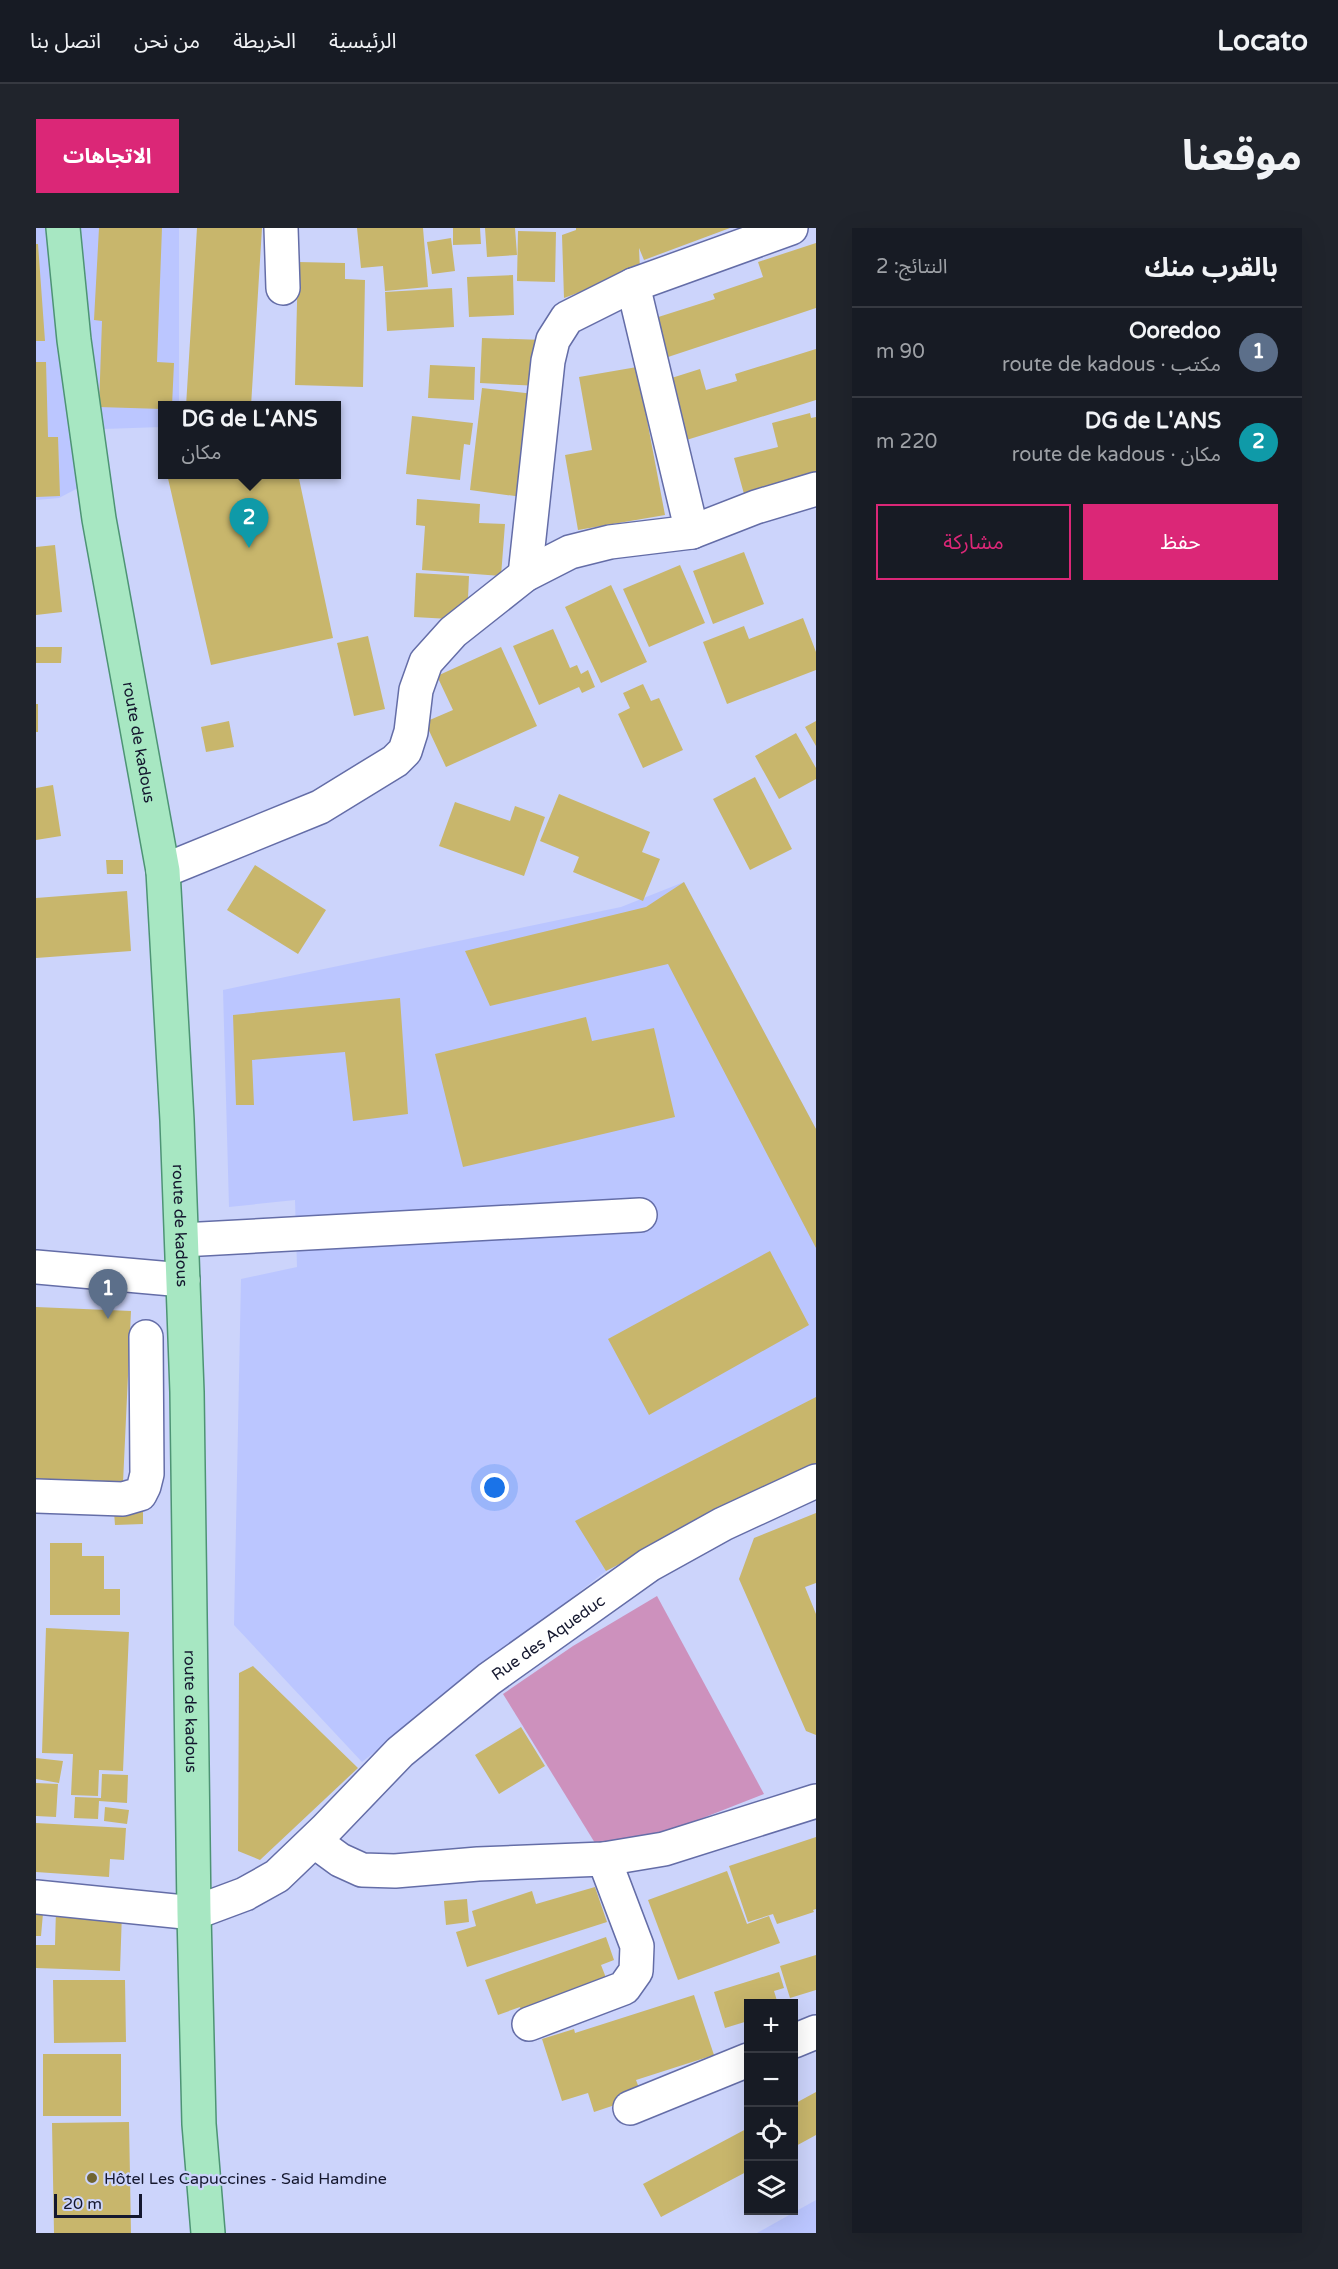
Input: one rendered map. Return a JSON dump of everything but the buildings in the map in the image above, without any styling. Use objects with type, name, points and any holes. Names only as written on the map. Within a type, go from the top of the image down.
[{"type":"main road","name":"route de kadous","points":[[63,228],[74,340],[99,519],[163,871],[182,1240],[187,1392],[199,2124],[208,2233]]},
{"type":"street","points":[[280,228],[284,288]]},
{"type":"street","points":[[525,575],[548,361],[553,340],[567,318],[633,285],[790,228]]},
{"type":"street","points":[[633,285],[692,532]]},
{"type":"street","points":[[163,871],[320,807],[395,761],[405,751],[411,732],[416,690],[426,662],[453,632],[525,575],[570,552],[610,542],[692,532],[756,507],[816,489]]},
{"type":"street","points":[[182,1240],[640,1215]]},
{"type":"street","points":[[36,1267],[183,1280]]},
{"type":"street","points":[[36,1496],[123,1499],[140,1494],[147,1474],[146,1337]]},
{"type":"street","name":"Rue des Aqueduc","points":[[194,1912],[245,1894],[277,1876],[400,1752],[489,1679],[639,1571],[723,1524],[816,1481]]},
{"type":"street","points":[[314,1841],[340,1860],[362,1870],[394,1872],[478,1864],[604,1859],[664,1849],[816,1801]]},
{"type":"street","points":[[529,2024],[624,1988],[636,1971],[637,1946],[604,1859]]},
{"type":"street","points":[[36,1897],[194,1912]]},
{"type":"street","points":[[798,2039],[816,2032]]},
{"type":"street","points":[[630,2108],[744,2062]]},
{"type":"shaded area","points":[[36,228],[179,228],[179,401],[158,401],[158,427],[74,430],[78,488],[59,498],[36,500]]},
{"type":"shaded area","points":[[684,882],[816,1129],[816,1463],[606,1571],[362,1762],[234,1625],[241,1279],[297,1267],[295,1200],[229,1207],[223,990],[621,907]]},
{"type":"shaded area","points":[[657,1596],[764,1794],[662,1834],[595,1843],[503,1694],[573,1646]]},
{"type":"shaded area","points":[[816,2200],[816,2233],[757,2233],[789,2215],[798,2215],[798,2210]]},
{"type":"place","name":"DG de L'ANS","points":[[249,548]]},
{"type":"place","name":"Ooredoo","points":[[108,1319]]},
{"type":"place","name":"Hôtel Les Capuccines - Said Hamdine","points":[[92,2178]]}]
